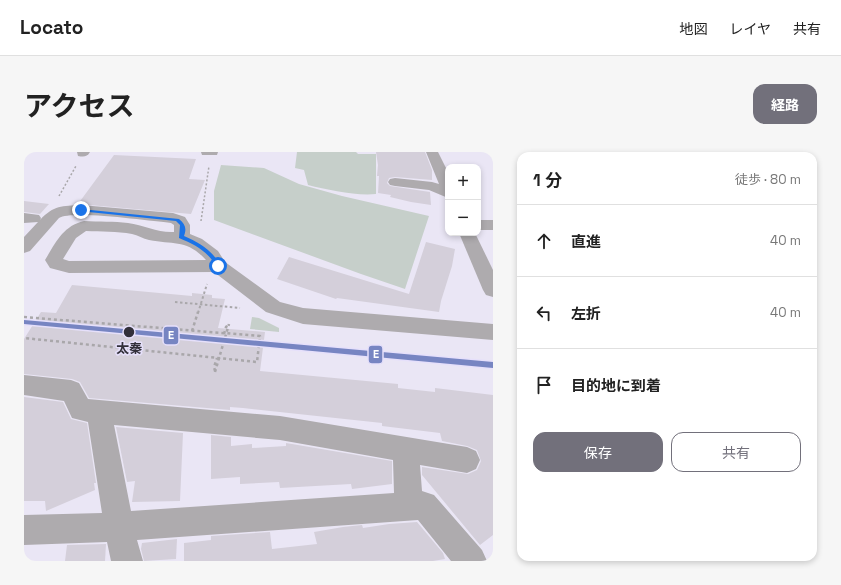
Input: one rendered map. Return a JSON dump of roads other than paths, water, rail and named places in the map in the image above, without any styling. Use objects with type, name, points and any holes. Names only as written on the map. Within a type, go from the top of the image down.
[{"type":"street","points":[[207,152],[212,152]]},
{"type":"street","points":[[432,152],[445,181]]},
{"type":"street","points":[[395,182],[432,186],[445,192]]},
{"type":"street","points":[[24,247],[53,215],[64,210],[81,210],[173,218],[180,221],[182,224],[183,231],[181,237]]},
{"type":"street","points":[[481,225],[493,225]]},
{"type":"street","points":[[218,266],[69,267],[56,264],[54,260],[70,235],[76,229],[84,226],[128,228],[139,230],[149,235],[168,238],[181,237],[196,243],[212,255],[218,266],[274,307],[289,313],[303,316],[493,332]]},
{"type":"street","points":[[469,236],[493,290]]},
{"type":"street","points":[[24,385],[71,390],[81,410],[280,428],[467,460]]},
{"type":"street","points":[[98,412],[119,527],[127,561]]},
{"type":"street","points":[[406,450],[409,506]]},
{"type":"street","points":[[24,530],[119,527],[424,505],[472,561]]},
{"type":"place","name":"太秦","points":[[129,332]]}]
